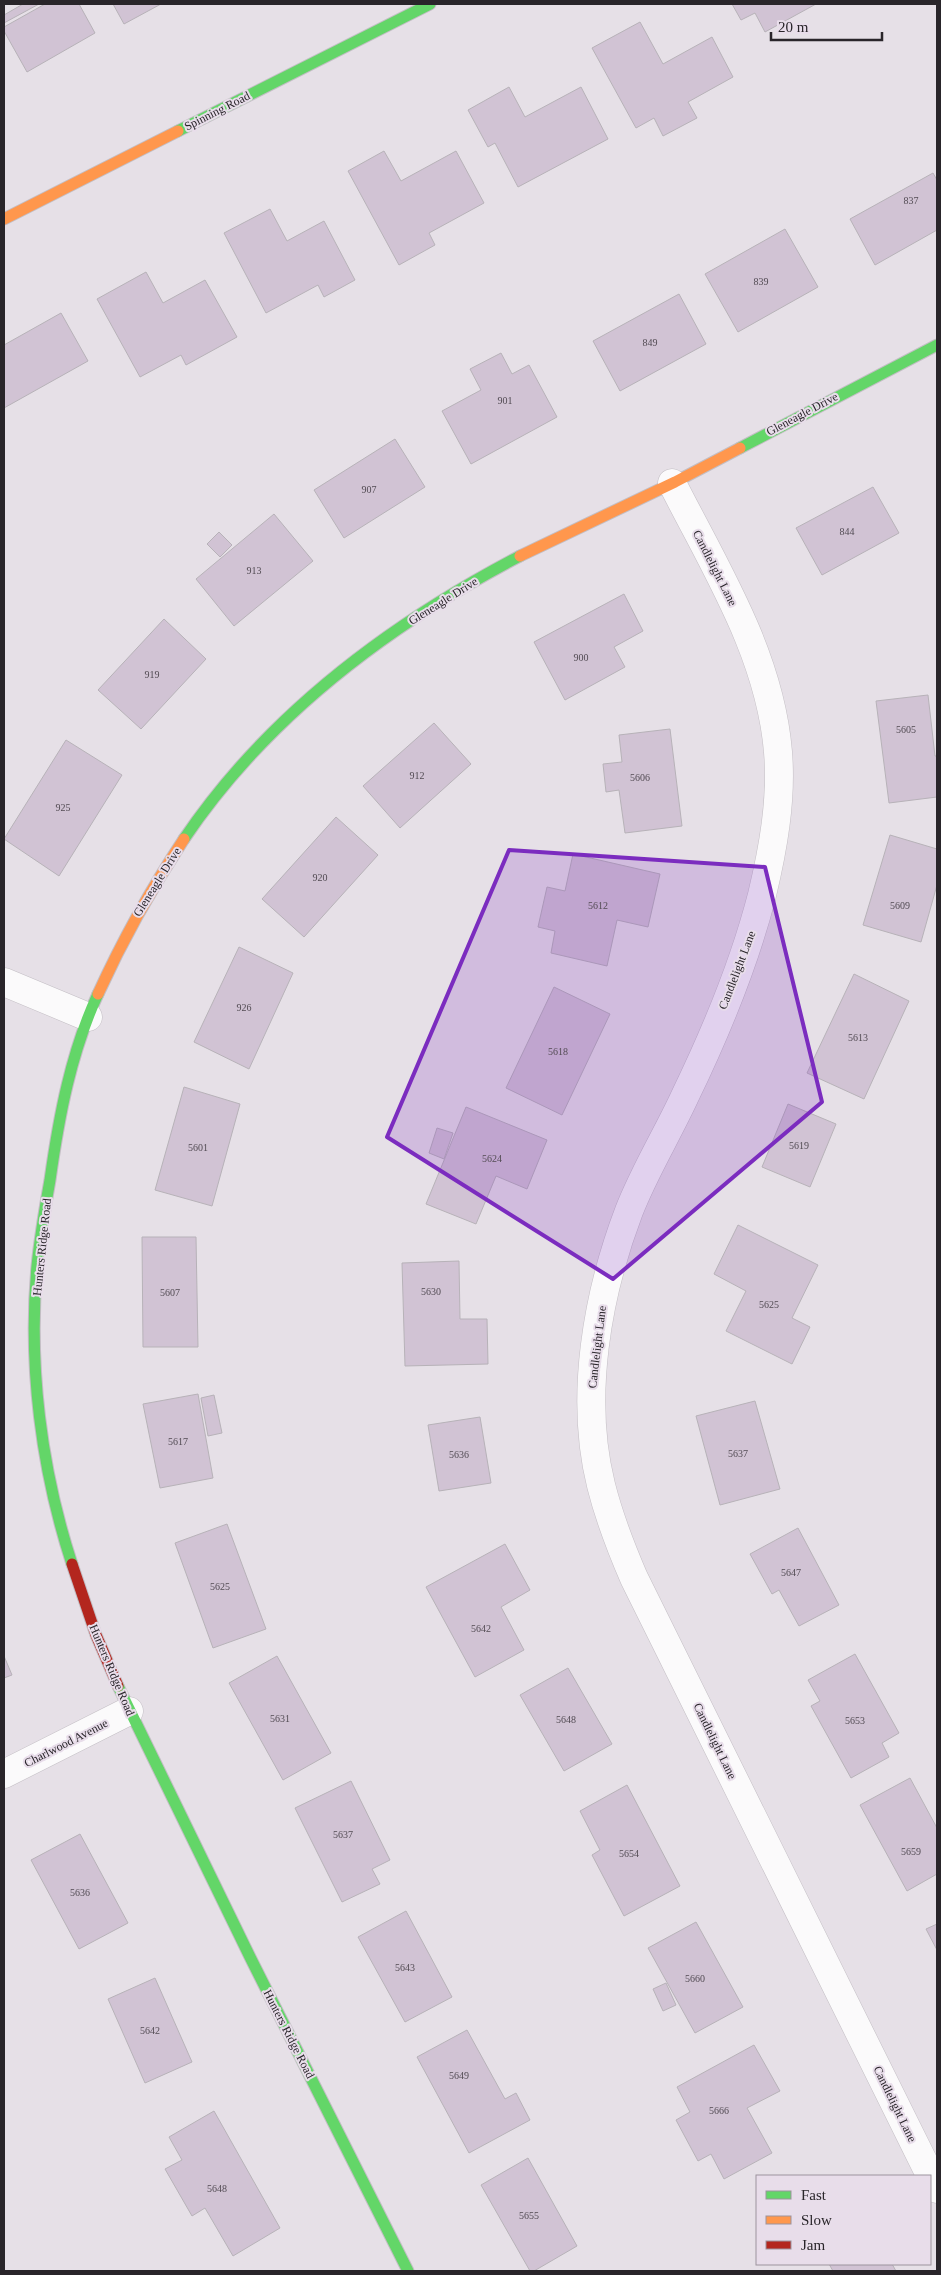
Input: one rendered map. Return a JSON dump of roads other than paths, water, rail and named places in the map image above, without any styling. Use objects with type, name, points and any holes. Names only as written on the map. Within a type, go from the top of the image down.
[{"type":"street","name":"Spinning Road","points":[[4,219],[429,4]]},
{"type":"street","name":"Gleneagle Drive","points":[[88,1017],[116,952],[159,875],[200,817],[246,762],[303,705],[366,651],[434,604],[519,556],[672,483],[834,396],[937,345]]},
{"type":"street","name":"Candlelight Lane","points":[[672,483],[747,630],[765,680],[778,749],[780,792],[771,859],[740,968],[686,1095],[630,1209],[610,1268],[597,1329],[590,1409],[600,1483],[617,1537],[634,1578],[930,2175]]},
{"type":"street","points":[[4,982],[88,1017]]},
{"type":"street","name":"Hunters Ridge Road","points":[[88,1017],[73,1064],[56,1135],[37,1266],[34,1339],[39,1412],[51,1484],[70,1557],[98,1640],[129,1711],[217,1892],[408,2271]]},
{"type":"street","name":"Charlwood Avenue","points":[[4,1774],[129,1711]]},
{"type":"street","name":"Candlelight Lane","points":[[931,2177],[937,2189]]}]
